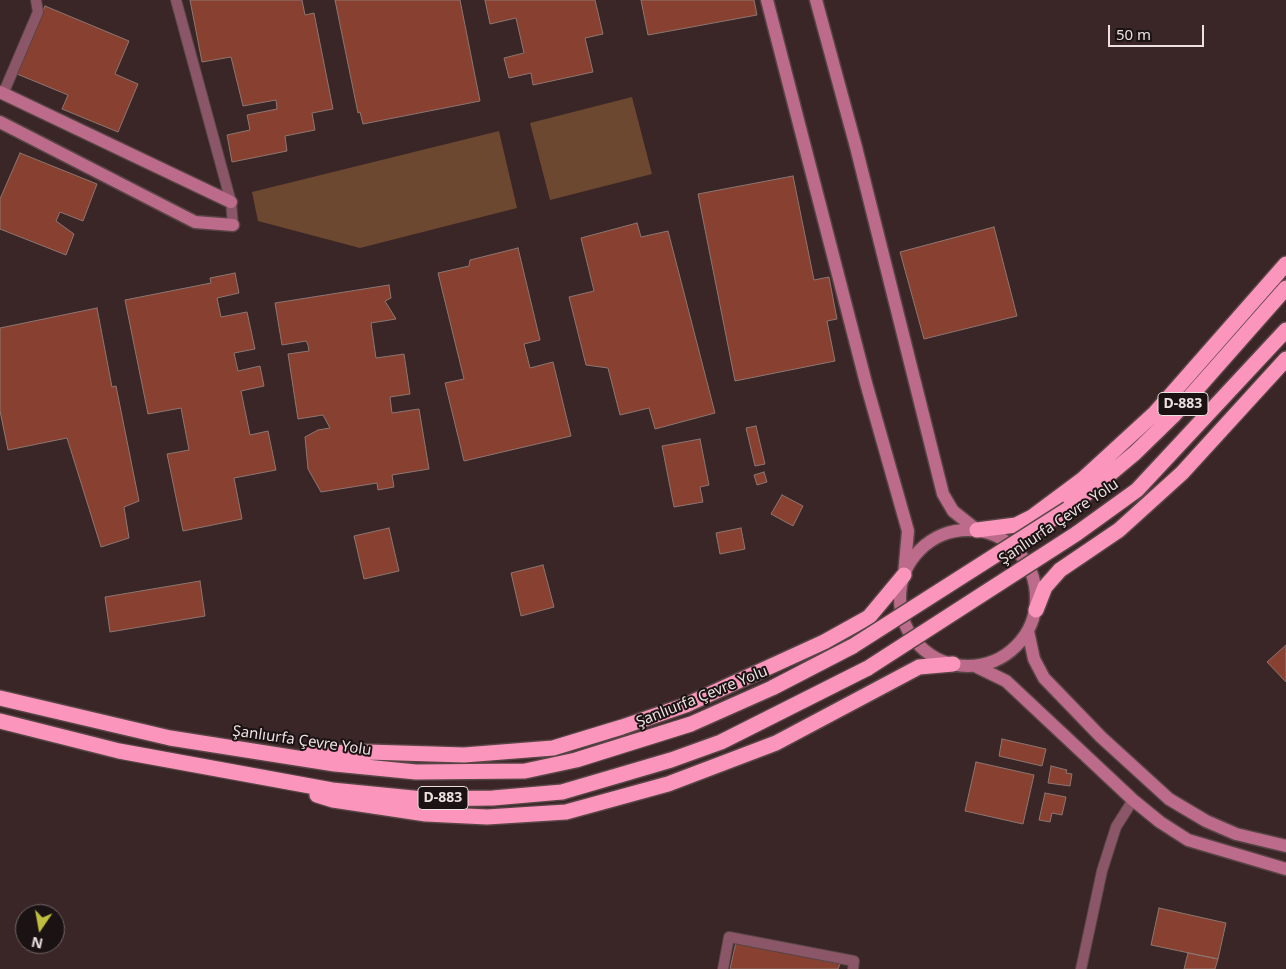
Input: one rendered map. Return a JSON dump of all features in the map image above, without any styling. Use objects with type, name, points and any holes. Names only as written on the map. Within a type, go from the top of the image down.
[{"type":"highway","points":[[977,530],[1016,525],[1032,517],[1083,479],[1155,413],[1286,264]]},
{"type":"highway","name":"Şanlıurfa Çevre Yolu","points":[[0,698],[170,738],[262,754],[416,772],[525,771],[576,760],[690,724],[772,688],[853,646],[1068,509],[1135,453],[1173,416],[1286,288]]},
{"type":"highway","name":"Şanlıurfa Çevre Yolu","points":[[0,720],[119,751],[332,790],[423,799],[493,798],[562,792],[620,777],[721,742],[868,668],[1076,534],[1137,490],[1286,330]]},
{"type":"highway","points":[[1036,610],[1045,587],[1060,570],[1119,530],[1182,473],[1286,359]]},
{"type":"highway","points":[[262,754],[368,752],[464,755],[553,748],[686,705],[824,642],[869,617],[904,574]]},
{"type":"highway","points":[[253,776],[333,800],[426,814],[487,817],[566,812],[668,784],[776,743],[919,667],[953,664]]},
{"type":"street","points":[[36,0],[38,12],[2,93],[231,202]]},
{"type":"street","points":[[0,122],[195,222],[234,225],[231,202],[176,0]]},
{"type":"street","points":[[767,0],[866,383],[908,531],[900,597],[904,620],[915,640],[932,656],[953,664],[975,666],[1006,681],[1133,800],[1160,822],[1188,840],[1286,869]]},
{"type":"street","points":[[816,0],[865,184],[943,494],[953,511],[977,530]]},
{"type":"street","points":[[904,574],[915,554],[932,539],[954,531],[977,530],[999,536],[1017,549],[1030,567],[1036,588],[1036,610],[1028,631],[1008,652],[996,660],[975,666]]},
{"type":"street","points":[[1028,631],[1034,659],[1044,678],[1101,737],[1169,799],[1206,821],[1236,834],[1286,846]]},
{"type":"street","points":[[1081,969],[1102,870],[1116,827],[1133,800]]},
{"type":"street","points":[[723,969],[729,937],[854,961],[853,969]]},
{"type":"shaded area","points":[[632,97],[652,174],[550,200],[530,123]]},
{"type":"shaded area","points":[[499,131],[517,208],[360,248],[258,221],[252,192]]},
{"type":"building","points":[[190,0],[302,0],[305,15],[314,13],[333,109],[312,113],[315,130],[285,136],[287,151],[232,162],[227,135],[250,130],[247,115],[277,109],[276,100],[243,106],[231,57],[202,62]]},
{"type":"building","points":[[335,0],[460,0],[480,101],[363,124],[360,112],[358,113]]},
{"type":"building","points":[[485,0],[595,0],[603,34],[585,38],[593,72],[533,85],[531,73],[509,78],[504,58],[524,53],[516,18],[490,24]]},
{"type":"building","points":[[641,0],[754,0],[757,15],[648,35]]},
{"type":"building","points":[[45,6],[129,41],[115,74],[138,84],[118,132],[62,109],[68,95],[17,74]]},
{"type":"building","points":[[20,153],[97,184],[83,221],[60,212],[56,221],[74,234],[66,255],[0,229],[0,199]]},
{"type":"building","points":[[793,176],[814,280],[829,277],[837,319],[827,321],[835,361],[735,381],[698,194]]},
{"type":"building","points":[[637,223],[641,237],[668,231],[715,413],[655,429],[649,408],[620,415],[608,368],[586,365],[569,297],[594,291],[581,238]]},
{"type":"building","points":[[994,227],[1017,316],[924,339],[900,252]]},
{"type":"building","points":[[518,248],[540,340],[524,344],[530,368],[553,362],[571,436],[464,461],[445,383],[464,379],[438,273],[469,266],[470,260]]},
{"type":"building","points":[[235,273],[239,293],[217,298],[221,317],[247,312],[255,349],[234,353],[238,371],[260,366],[264,386],[241,391],[250,435],[268,431],[276,470],[234,478],[242,519],[183,531],[167,454],[189,450],[181,408],[148,414],[125,300],[211,283],[210,278]]},
{"type":"building","points":[[389,285],[391,298],[385,301],[396,319],[371,323],[376,358],[404,354],[410,394],[390,397],[392,413],[419,409],[429,469],[392,475],[394,487],[378,490],[377,483],[321,492],[308,469],[305,437],[318,430],[330,428],[323,415],[298,419],[288,354],[309,351],[308,345],[306,341],[282,345],[275,303]]},
{"type":"building","points":[[97,308],[112,387],[116,386],[139,501],[124,507],[129,538],[101,547],[67,438],[8,450],[0,411],[0,328]]},
{"type":"building","points":[[756,426],[765,464],[755,466],[746,428]]},
{"type":"building","points":[[700,439],[709,485],[700,487],[703,502],[674,507],[662,446]]},
{"type":"building","points":[[764,472],[767,482],[757,485],[754,475]]},
{"type":"building","points":[[782,495],[803,506],[793,526],[771,514]]},
{"type":"building","points":[[389,528],[399,571],[364,579],[354,536]]},
{"type":"building","points":[[741,528],[745,549],[720,554],[716,533]]},
{"type":"building","points":[[543,565],[554,607],[521,616],[511,573]]},
{"type":"building","points":[[200,581],[205,616],[110,632],[105,597]]},
{"type":"building","points":[[1286,645],[1286,682],[1267,662]]},
{"type":"building","points":[[1002,739],[1046,749],[1042,766],[999,756]]},
{"type":"building","points":[[976,762],[1034,775],[1023,824],[965,811]]},
{"type":"building","points":[[1051,766],[1067,770],[1066,773],[1072,774],[1070,786],[1048,783]]},
{"type":"building","points":[[1045,793],[1066,797],[1062,815],[1052,813],[1050,822],[1039,820]]},
{"type":"building","points":[[1159,908],[1226,923],[1218,959],[1151,945]]},
{"type":"building","points":[[736,942],[840,964],[838,969],[730,969]]},
{"type":"building","points":[[1188,953],[1218,959],[1215,969],[1184,969]]}]
